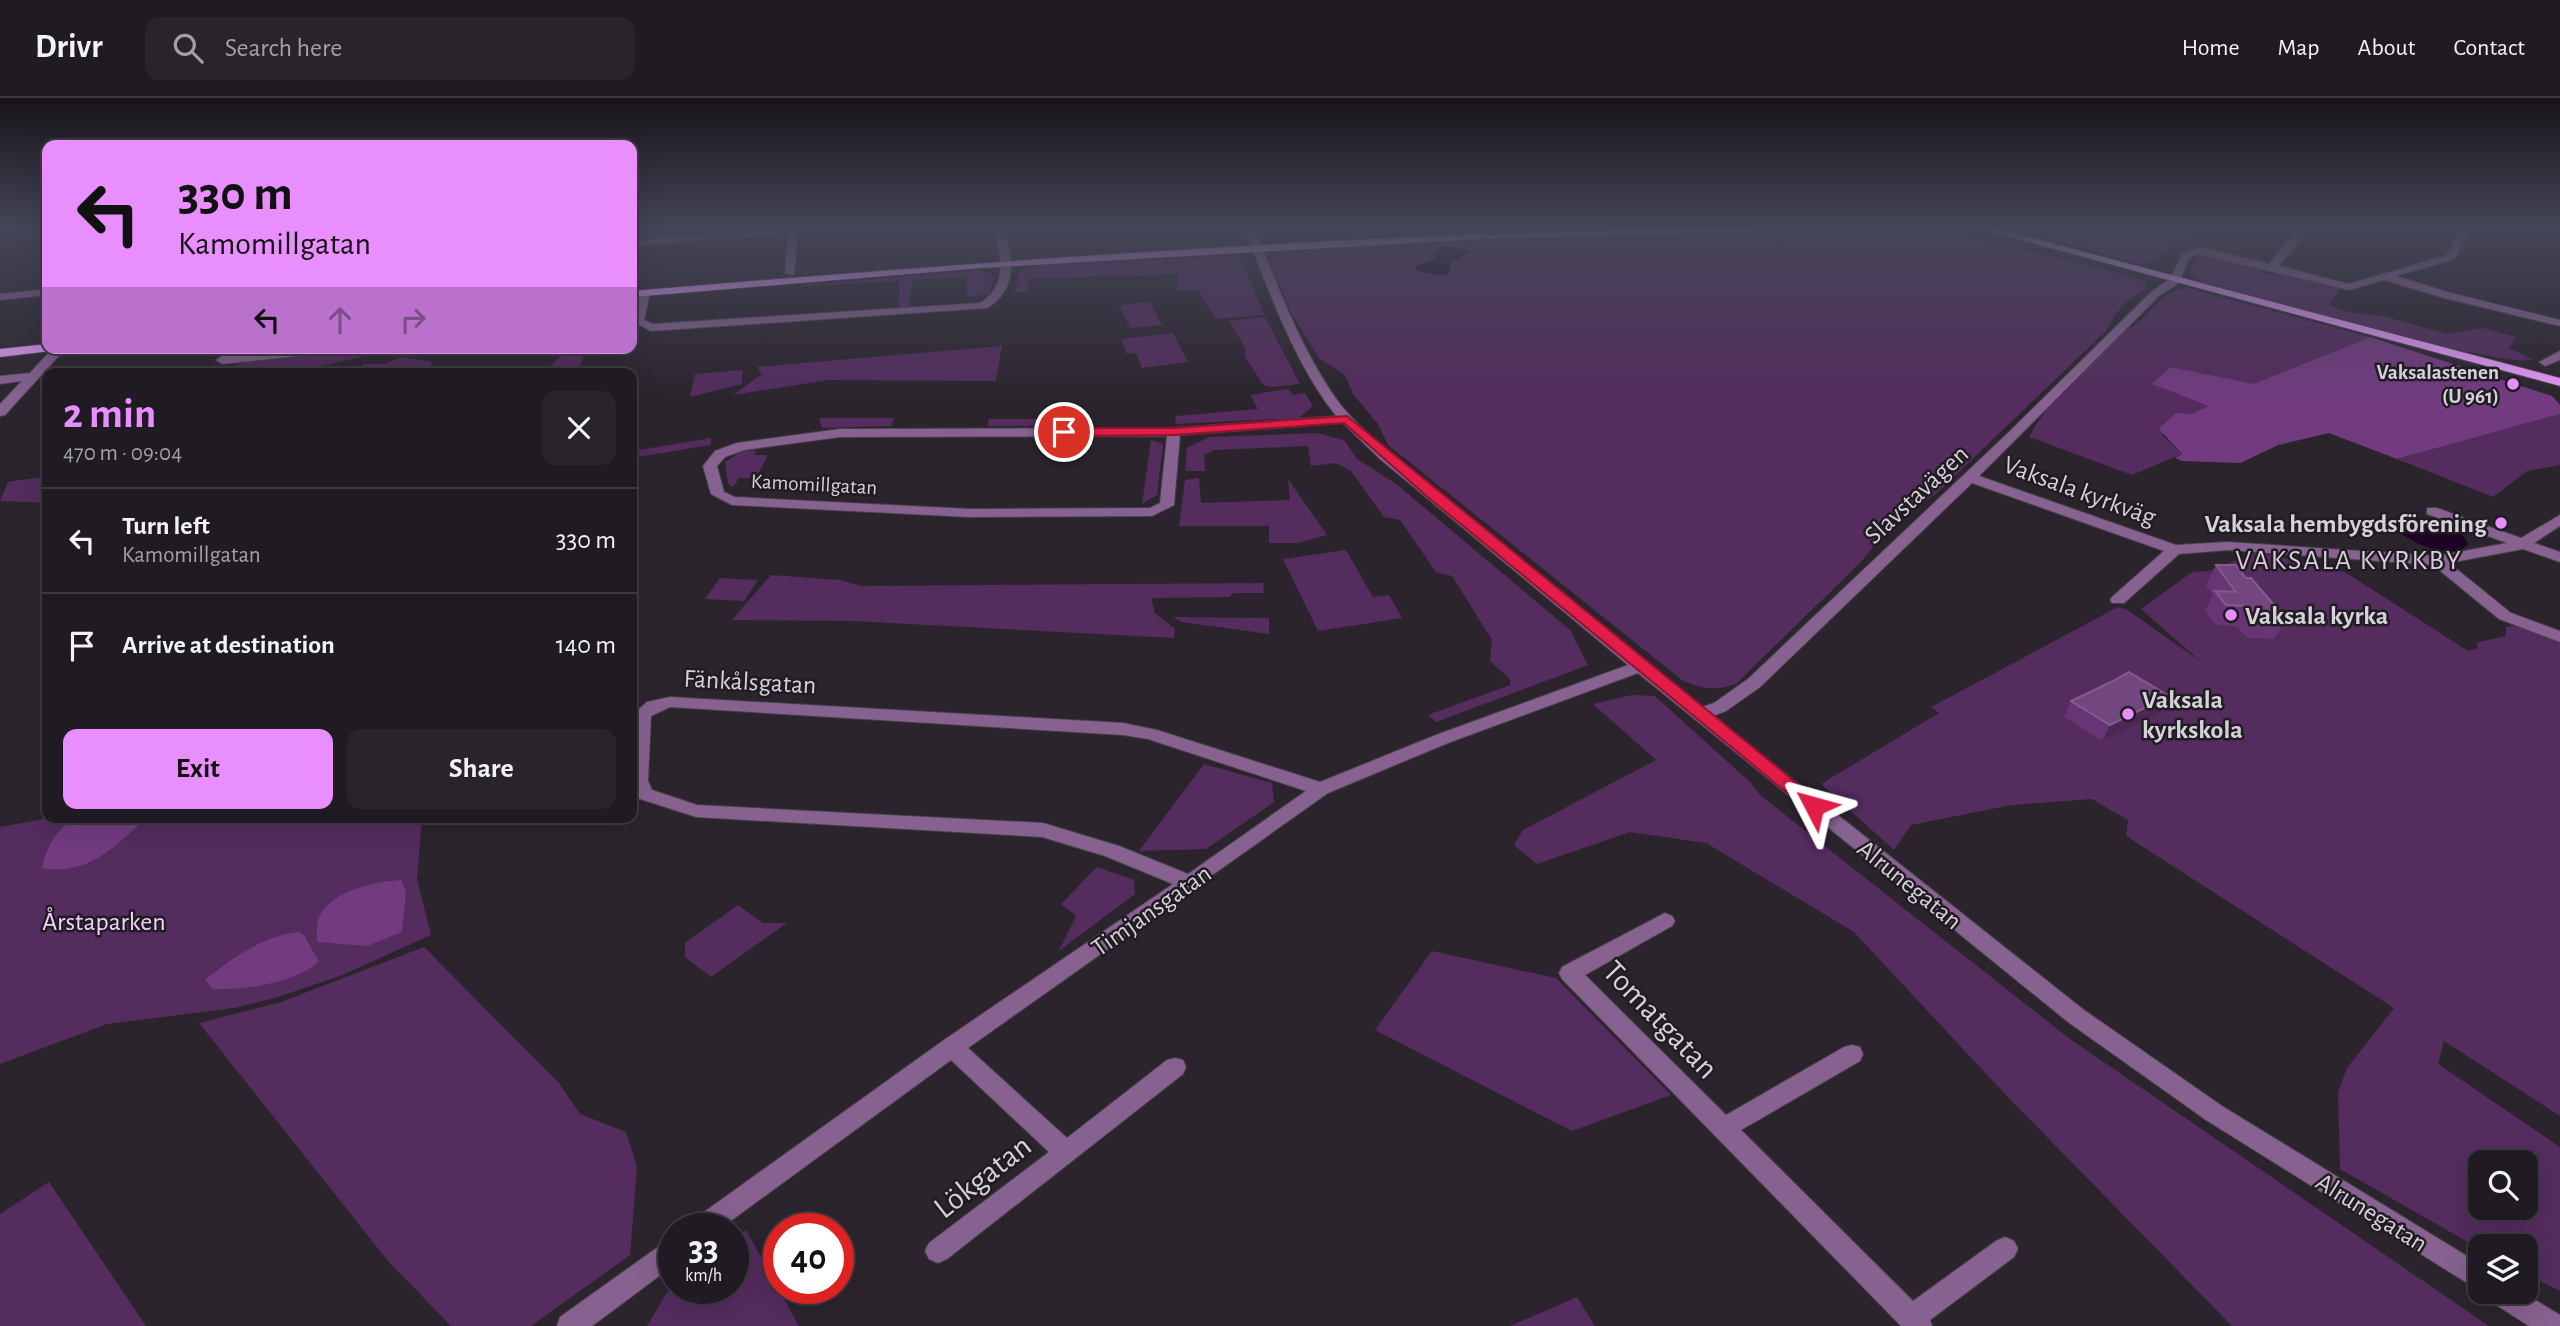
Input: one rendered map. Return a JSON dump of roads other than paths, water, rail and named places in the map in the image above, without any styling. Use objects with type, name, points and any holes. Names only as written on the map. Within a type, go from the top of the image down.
[{"type":"main road","points":[[638,293],[724,285]]},
{"type":"main road","points":[[2198,285],[2560,382]]},
{"type":"main road","points":[[0,346],[42,342]]},
{"type":"main road","points":[[0,353],[42,349]]},
{"type":"street","points":[[638,293],[638,321],[651,328],[972,307],[994,302],[999,285]]},
{"type":"street","name":"Alrunegatan","points":[[1272,285],[1284,314],[1321,383],[1347,419],[1385,456],[1640,666],[2076,1016],[2214,1113],[2468,1272]]},
{"type":"street","points":[[2155,294],[2157,285]]},
{"type":"street","name":"Slavstavägen","points":[[1700,714],[1720,707],[1754,683],[1970,477],[2155,294],[2167,285]]},
{"type":"street","points":[[2414,285],[2560,323]]},
{"type":"street","points":[[0,297],[42,293]]},
{"type":"street","points":[[0,412],[54,354]]},
{"type":"street","points":[[222,360],[274,354]]},
{"type":"street","points":[[2545,362],[2560,355]]},
{"type":"street","points":[[0,380],[34,376]]},
{"type":"street","name":"Kamomillgatan","points":[[1174,432],[1167,505],[1152,512],[970,513],[732,501],[718,494],[710,466],[720,454],[742,446],[840,433],[1174,432],[1347,419]]},
{"type":"street","name":"Vaksala kyrkväg","points":[[1970,477],[2175,550],[2228,546],[2437,561],[2521,545],[2560,519]]},
{"type":"street","name":"Vaksala kyrkväg","points":[[2432,511],[2560,557]]},
{"type":"street","name":"Vaksala kyrkväg","points":[[2118,600],[2175,550]]},
{"type":"street","points":[[2437,561],[2505,616],[2560,637]]},
{"type":"street","name":"Timjansgatan","points":[[723,1213],[952,1046],[1190,883],[1321,789],[1442,739],[1640,666]]},
{"type":"street","name":"Fänkålsgatan","points":[[1190,883],[1112,851],[1043,830],[696,811],[643,794],[639,781],[642,714],[653,706],[670,702],[1123,729],[1151,734],[1321,789]]},
{"type":"street","name":"Tomatgatan","points":[[1665,921],[1570,973],[1915,1322],[2004,1249]]},
{"type":"street","name":"Lökgatan","points":[[952,1046],[1066,1153]]},
{"type":"street","points":[[1722,1129],[1852,1054]]},
{"type":"street","name":"Lökgatan","points":[[938,1251],[1175,1067]]},
{"type":"street","points":[[570,1326],[658,1262]]},
{"type":"street","points":[[2518,1304],[2553,1326]]},
{"type":"place","name":"Vaksalastenen (U 961)","points":[[2513,384]]},
{"type":"place","name":"Vaksala hembygdsförening","points":[[2501,523]]},
{"type":"place","name":"Vaksala kyrka","points":[[2231,615]]},
{"type":"place","name":"Vaksala kyrkskola","points":[[2128,714]]},
{"type":"district","name":"VAKSALA KYRKBY","points":[[2349,559]]},
{"type":"park label","name":"Årstaparken","points":[[104,921]]}]
